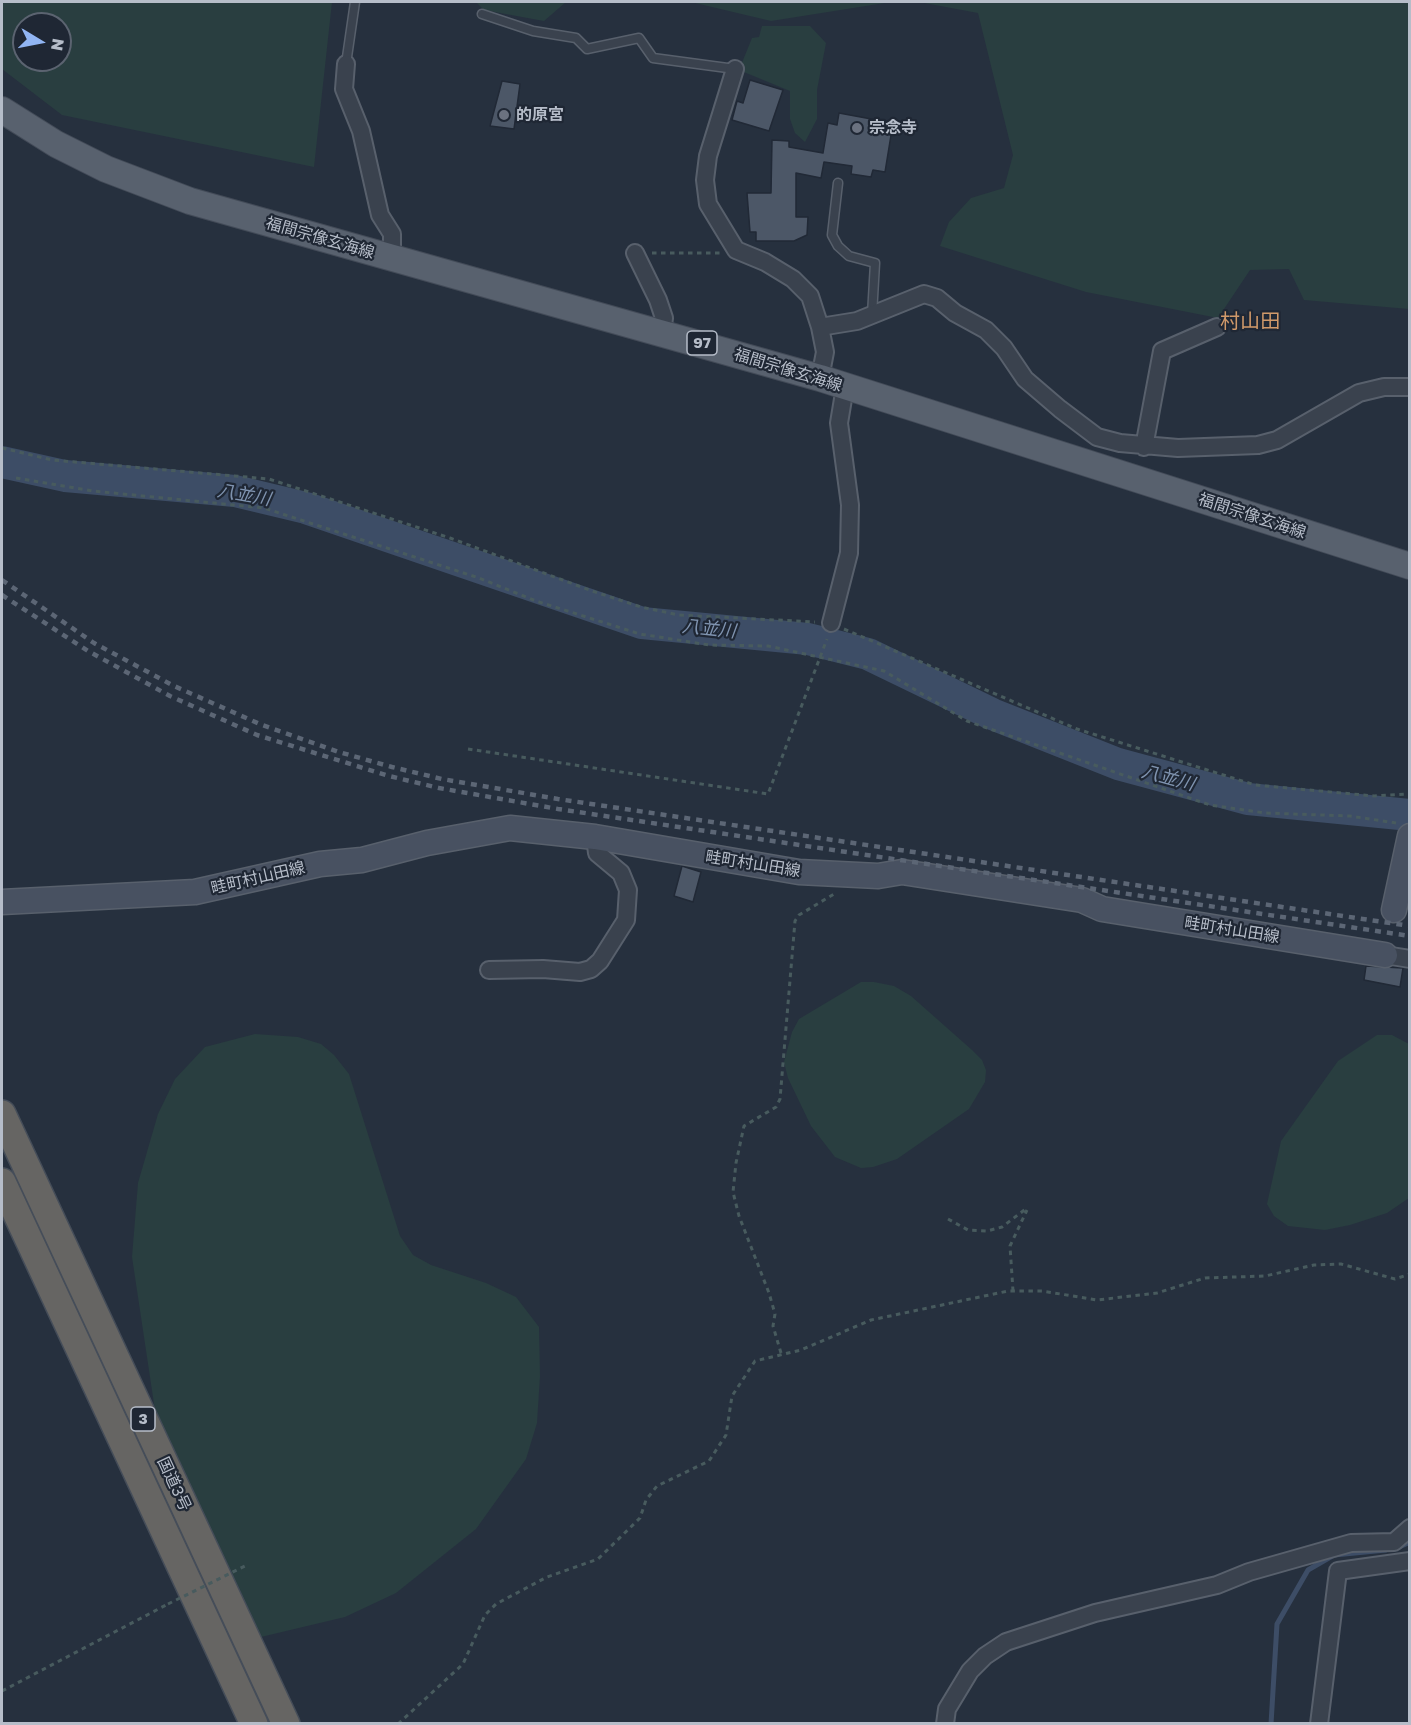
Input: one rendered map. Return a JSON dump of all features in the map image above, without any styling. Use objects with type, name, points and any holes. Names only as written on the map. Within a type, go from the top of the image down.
[{"type":"highway","name":"国道3号","points":[[2,1114],[286,1724]]},
{"type":"highway","name":"国道3号","points":[[2,1182],[254,1724]]},
{"type":"main road","name":"福間宗像玄海線","points":[[2,110],[56,144],[106,169],[190,201],[820,378],[1410,566]]},
{"type":"main road","name":"畦町村山田線","points":[[2,902],[195,892],[320,864],[362,860],[427,843],[510,828],[595,837],[799,872],[878,876],[902,872],[1082,900],[1102,909],[1385,955]]},
{"type":"main road","points":[[1394,910],[1404,830]]},
{"type":"street","points":[[346,64],[344,89],[362,131],[380,215],[392,234],[392,257]]},
{"type":"street","points":[[735,69],[708,156],[705,180],[708,204],[736,250],[765,262],[793,279],[810,296],[825,352],[820,378]]},
{"type":"street","points":[[635,253],[658,300],[664,318],[662,332]]},
{"type":"street","points":[[820,327],[844,324],[872,315],[914,296],[924,294],[937,298],[955,313],[986,330],[1004,348],[1025,379],[1097,437],[1144,447],[1258,446],[1276,440],[1359,393],[1384,387],[1410,387]]},
{"type":"street","points":[[1144,447],[1162,351],[1217,327]]},
{"type":"street","points":[[831,623],[849,554],[850,505],[839,423],[845,387]]},
{"type":"street","points":[[1113,472],[1120,443]]},
{"type":"street","points":[[489,970],[543,969],[580,972],[591,969],[600,961],[626,920],[628,890],[621,873],[597,853],[595,837]]},
{"type":"street","points":[[1385,955],[1410,959]]},
{"type":"street","points":[[945,1724],[947,1709],[970,1671],[985,1656],[1006,1642],[1095,1612],[1217,1585],[1249,1572],[1351,1543],[1394,1542],[1410,1528]]},
{"type":"street","points":[[1340,1547],[1346,1569]]},
{"type":"street","points":[[1319,1724],[1338,1571],[1410,1561]]},
{"type":"lane","points":[[346,64],[355,2]]},
{"type":"lane","points":[[482,14],[533,31],[576,38],[587,50],[639,38],[653,58],[735,69]]},
{"type":"lane","points":[[837,183],[832,234],[837,246],[849,256],[875,263],[872,315]]},
{"type":"path","points":[[635,253],[722,253],[736,250]]},
{"type":"path","points":[[2,448],[52,460],[269,479],[450,538],[592,591],[641,606],[679,615],[831,623],[1077,729],[1255,785],[1314,788],[1374,796],[1410,794]]},
{"type":"path","points":[[16,478],[93,491],[264,508],[479,578],[536,601],[640,634],[709,645],[768,646],[884,670],[967,722],[1210,805],[1265,813],[1350,816],[1404,830]]},
{"type":"path","points":[[468,748],[768,794],[822,656]]},
{"type":"path","points":[[781,1353],[773,1326],[775,1314],[769,1293],[750,1249],[733,1192],[736,1163],[744,1126],[776,1107],[780,1099],[795,921],[799,915],[828,899],[838,890],[844,874]]},
{"type":"path","points":[[948,1219],[968,1230],[987,1231],[1002,1227],[1027,1208],[1010,1246],[1013,1291]]},
{"type":"path","points":[[398,1724],[463,1664],[485,1615],[496,1604],[548,1577],[598,1559],[640,1518],[646,1500],[657,1486],[709,1461],[726,1435],[732,1396],[755,1361],[801,1350],[871,1320],[1013,1291],[1042,1291],[1097,1300],[1157,1293],[1205,1278],[1265,1276],[1314,1265],[1341,1264],[1395,1279],[1410,1274]]},
{"type":"path","points":[[2,1691],[247,1565]]},
{"type":"green space","points":[[2,2],[332,2],[314,167],[62,115],[2,69]]},
{"type":"green space","points":[[476,2],[566,2],[544,21],[484,10]]},
{"type":"green space","points":[[691,2],[891,2],[771,21]]},
{"type":"green space","points":[[919,2],[1409,2],[1409,309],[1304,300],[1289,269],[1250,270],[1218,318],[1086,292],[940,246],[949,222],[971,198],[1004,188],[1013,155],[978,13]]},
{"type":"green space","points":[[762,26],[810,26],[826,43],[817,90],[817,119],[805,142],[795,133],[790,119],[790,91],[739,70],[752,38],[759,37]]},
{"type":"green space","points":[[861,982],[894,986],[911,996],[972,1050],[982,1060],[986,1070],[985,1082],[969,1109],[897,1159],[873,1167],[861,1168],[835,1157],[811,1126],[788,1078],[784,1062],[792,1032],[799,1019]]},
{"type":"green space","points":[[255,1034],[298,1037],[321,1044],[334,1055],[349,1074],[400,1236],[413,1255],[431,1265],[486,1283],[516,1297],[539,1327],[540,1376],[537,1423],[526,1459],[476,1529],[396,1593],[345,1617],[244,1641],[223,1635],[189,1601],[165,1477],[132,1257],[138,1183],[158,1114],[175,1079],[205,1047]]},
{"type":"green space","points":[[1377,1035],[1392,1035],[1409,1044],[1409,1198],[1387,1213],[1350,1225],[1325,1230],[1288,1226],[1274,1216],[1267,1204],[1281,1141],[1338,1061]]},
{"type":"building","points":[[750,80],[783,90],[769,131],[732,120],[737,101],[743,103]]},
{"type":"building","name":"的原宮","points":[[502,81],[520,84],[514,129],[490,126]]},
{"type":"building","points":[[839,113],[893,123],[885,172],[873,170],[871,177],[851,174],[852,166],[824,162],[821,178],[796,173],[796,217],[808,217],[807,235],[794,241],[756,241],[756,232],[750,232],[747,193],[771,193],[772,140],[789,141],[789,147],[823,153],[828,123],[837,125]]},
{"type":"building","points":[[682,866],[701,872],[693,902],[674,896]]},
{"type":"building","points":[[1366,966],[1403,968],[1400,987],[1364,980]]},
{"type":"waterway","name":"八並川","points":[[2,462],[65,476],[235,491],[306,508],[642,623],[808,639],[868,654],[992,714],[1118,764],[1248,799],[1410,815]]},
{"type":"waterway","points":[[1395,1549],[1410,1542]]},
{"type":"waterway","points":[[1271,1724],[1277,1624],[1308,1570],[1334,1555],[1386,1550]]},
{"type":"railway","points":[[2,580],[94,643],[174,686],[262,725],[339,752],[392,767],[442,779],[558,799],[1410,926]]},
{"type":"railway","points":[[2,595],[88,651],[170,696],[257,735],[389,776],[439,788],[558,809],[1410,936]]},
{"type":"place","name":"的原宮","points":[[504,115]]},
{"type":"place","name":"宗念寺","points":[[857,128]]},
{"type":"district","name":"村山田","points":[[1250,322]]}]
